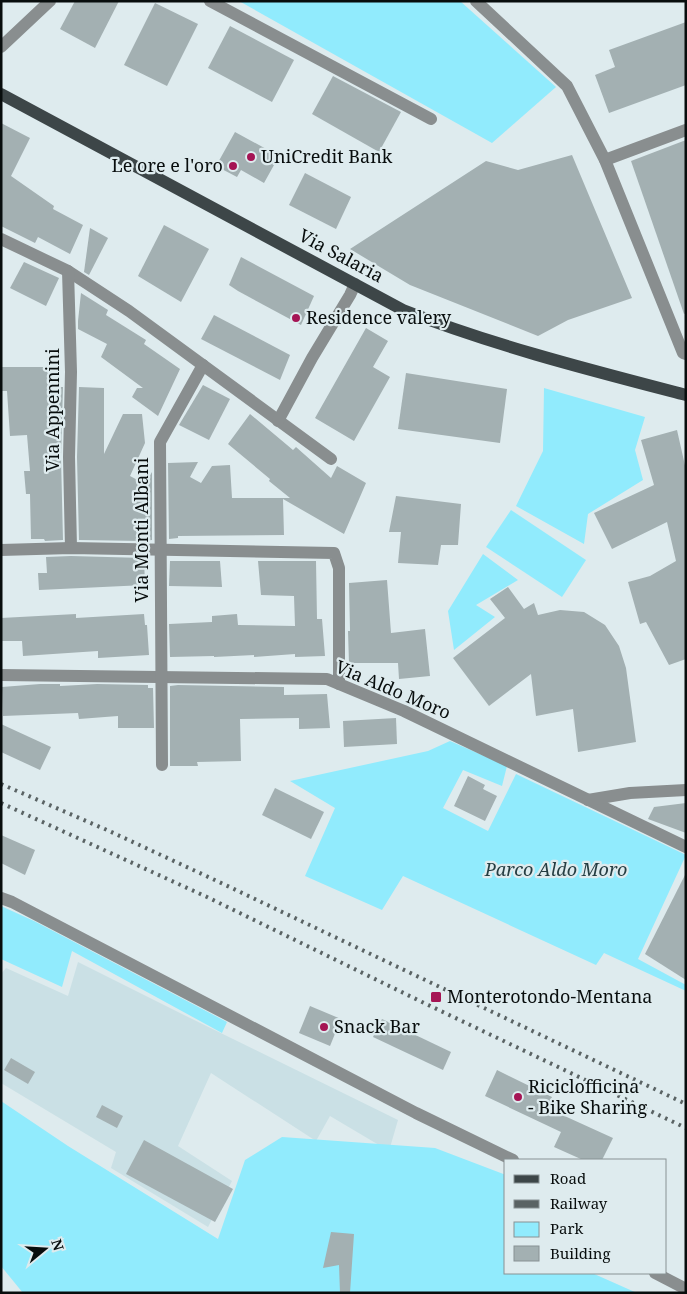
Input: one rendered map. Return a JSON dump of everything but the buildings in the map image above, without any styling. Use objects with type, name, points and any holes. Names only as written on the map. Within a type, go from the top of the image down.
[{"type":"main road","name":"Via Salaria","points":[[1,94],[403,310],[444,326],[562,363],[686,394]]},
{"type":"street","points":[[1,47],[50,1]]},
{"type":"street","points":[[210,1],[431,119]]},
{"type":"street","points":[[476,1],[566,86],[605,160],[684,353]]},
{"type":"street","points":[[605,160],[686,130]]},
{"type":"street","points":[[1,239],[68,271],[129,310],[331,459]]},
{"type":"street","name":"Via Appennini","points":[[68,271],[71,372],[69,457],[71,548]]},
{"type":"street","points":[[278,420],[355,284]]},
{"type":"street","name":"Via Monti Albani","points":[[162,765],[160,442],[203,365]]},
{"type":"street","points":[[1,550],[71,548],[334,553],[339,568],[338,684]]},
{"type":"street","name":"Via Aldo Moro","points":[[1,676],[327,679],[404,711],[686,847]]},
{"type":"street","points":[[588,800],[630,793],[686,790]]},
{"type":"street","points":[[1,898],[12,902],[416,1113],[511,1159]]},
{"type":"street","points":[[657,1274],[686,1289]]},
{"type":"shaded area","points":[[78,962],[398,1120],[389,1151],[330,1116],[316,1141],[211,1073],[178,1146],[232,1181],[208,1227],[111,1168],[116,1152],[1,1083],[1,974],[6,968],[68,996]]},
{"type":"green space","points":[[239,1],[460,1],[556,87],[492,143]]},
{"type":"green space","points":[[544,388],[645,417],[635,450],[643,480],[588,514],[584,544],[516,506],[543,451]]},
{"type":"green space","points":[[511,510],[586,560],[562,597],[486,547]]},
{"type":"green space","points":[[483,554],[518,580],[476,605],[495,617],[454,650],[448,611]]},
{"type":"green space","name":"Parco Aldo Moro","points":[[450,741],[507,766],[502,786],[463,770],[443,808],[488,831],[516,774],[686,855],[638,959],[686,985],[686,991],[604,953],[596,965],[403,876],[382,910],[305,876],[335,808],[290,781],[428,751]]},
{"type":"green space","points":[[1,906],[34,921],[227,1022],[222,1033],[72,951],[62,987],[1,959]]},
{"type":"green space","points":[[1,1101],[68,1146],[218,1239],[245,1160],[282,1137],[435,1148],[504,1174],[504,1274],[594,1274],[637,1293],[23,1293],[1,1266]]},
{"type":"railway","points":[[1,784],[217,881],[686,1104]]},
{"type":"railway","points":[[1,803],[207,897],[686,1128]]},
{"type":"place","name":"UniCredit Bank","points":[[251,157]]},
{"type":"place","name":"Le ore e l'oro","points":[[233,166]]},
{"type":"place","name":"Residence valery","points":[[296,318]]},
{"type":"place","name":"Monterotondo-Mentana","points":[[436,997]]},
{"type":"place","name":"Snack Bar","points":[[324,1027]]},
{"type":"place","name":"Riciclofficina - Bike Sharing","points":[[518,1097]]}]
